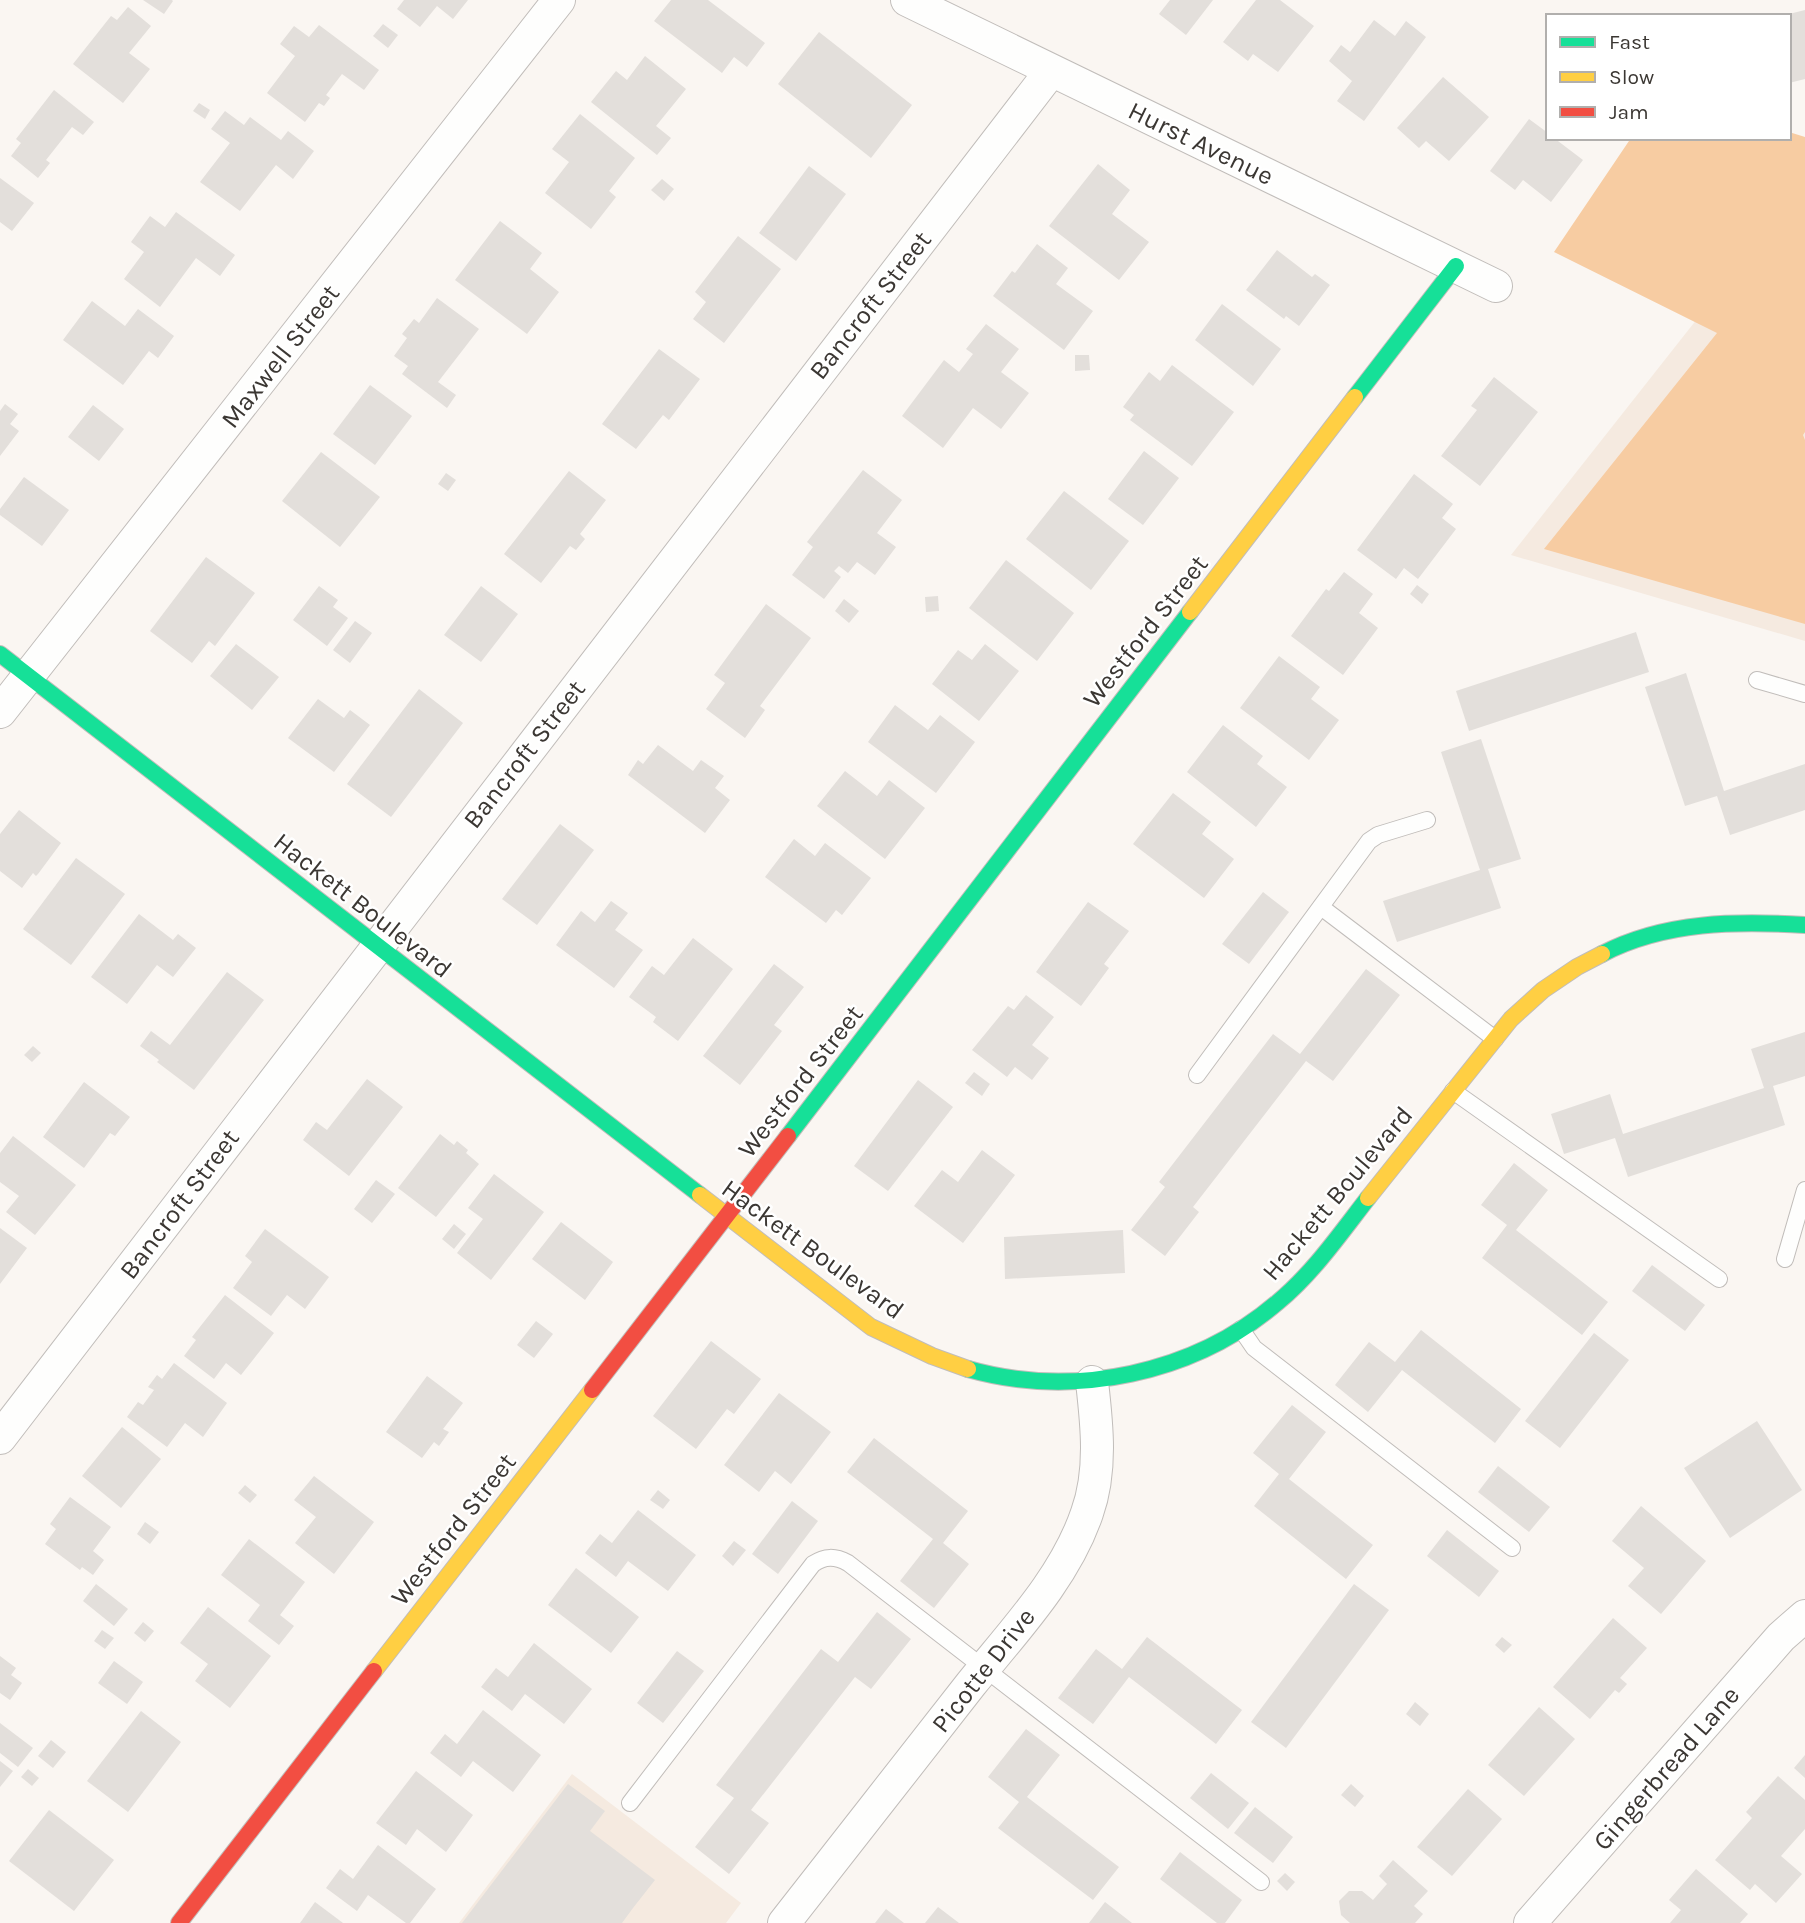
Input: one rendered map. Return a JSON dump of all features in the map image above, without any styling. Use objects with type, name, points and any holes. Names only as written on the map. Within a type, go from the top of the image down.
[{"type":"street","name":"Maxwell Street","points":[[0,712],[559,0]]},
{"type":"street","name":"Hurst Avenue","points":[[907,0],[1496,286]]},
{"type":"street","name":"Bancroft Street","points":[[0,1438],[1051,71]]},
{"type":"street","name":"Westford Street","points":[[179,1923],[726,1217],[1456,266]]},
{"type":"street","name":"Hackett Boulevard","points":[[0,654],[726,1217],[872,1327],[937,1359],[994,1376],[1056,1383],[1092,1382],[1150,1370],[1179,1360],[1241,1329],[1276,1303],[1312,1269],[1510,1019],[1537,993],[1569,970],[1625,943],[1683,926],[1737,922],[1805,925]]},
{"type":"street","name":"Picotte Drive","points":[[784,1923],[984,1668],[1063,1563],[1078,1537],[1087,1513],[1097,1470],[1097,1427],[1092,1382]]},
{"type":"street","name":"Gingerbread Lane","points":[[1530,1923],[1772,1647],[1805,1616]]},
{"type":"lane","points":[[1757,680],[1805,694]]},
{"type":"lane","points":[[1197,1075],[1371,839],[1427,820]]},
{"type":"lane","points":[[1321,907],[1495,1039]]},
{"type":"lane","points":[[1453,1091],[1719,1279]]},
{"type":"lane","points":[[1785,1259],[1805,1190]]},
{"type":"lane","points":[[1241,1329],[1254,1348],[1512,1548]]},
{"type":"lane","points":[[630,1803],[809,1569],[822,1559],[839,1558],[1261,1882]]},
{"type":"shaded area","points":[[1791,133],[1805,137],[1805,624],[1544,549],[1717,333],[1554,252],[1630,140],[1791,140]]},
{"type":"shaded area","points":[[1805,182],[1805,641],[1511,555]]},
{"type":"shaded area","points":[[572,1774],[741,1903],[726,1923],[459,1923]]},
{"type":"building","points":[[143,0],[172,0],[173,1],[164,14]]},
{"type":"building","points":[[404,0],[468,0],[453,19],[437,6],[420,27],[397,9]]},
{"type":"building","points":[[671,0],[708,0],[765,43],[747,67],[734,57],[722,73],[654,21]]},
{"type":"building","points":[[1170,0],[1213,0],[1186,35],[1159,14]]},
{"type":"building","points":[[1256,0],[1280,0],[1314,26],[1278,72],[1253,54],[1248,61],[1223,42]]},
{"type":"building","points":[[128,7],[151,26],[129,53],[150,69],[123,103],[73,64],[111,16],[117,20]]},
{"type":"building","points":[[1805,10],[1805,79],[1791,82],[1791,14]]},
{"type":"building","points":[[1374,20],[1395,36],[1406,21],[1426,37],[1364,121],[1337,101],[1352,81],[1329,61],[1341,45],[1350,52]]},
{"type":"building","points":[[383,24],[398,35],[388,48],[373,36]]},
{"type":"building","points":[[319,25],[379,70],[364,90],[342,74],[326,95],[330,98],[324,106],[319,103],[305,122],[267,93],[295,56],[280,44],[294,26],[309,37]]},
{"type":"building","points":[[819,32],[912,105],[871,158],[778,84]]},
{"type":"building","points":[[645,56],[686,89],[656,126],[671,138],[657,155],[591,102],[616,71],[627,80]]},
{"type":"building","points":[[1443,77],[1489,117],[1449,161],[1426,141],[1419,148],[1397,128]]},
{"type":"building","points":[[54,90],[94,122],[83,135],[72,127],[46,160],[50,163],[38,178],[11,156],[21,143],[16,139]]},
{"type":"building","points":[[199,103],[210,110],[205,119],[193,111]]},
{"type":"building","points":[[225,111],[244,125],[250,117],[281,140],[288,131],[314,151],[293,179],[276,165],[240,211],[200,182],[230,143],[211,129]]},
{"type":"building","points":[[580,114],[635,158],[609,191],[616,197],[591,229],[545,193],[569,162],[552,149]]},
{"type":"building","points":[[1529,119],[1546,132],[1546,140],[1557,140],[1583,160],[1551,202],[1523,180],[1515,190],[1490,171]]},
{"type":"building","points":[[1098,164],[1130,190],[1112,214],[1149,242],[1119,280],[1049,226]]},
{"type":"building","points":[[809,166],[846,194],[796,261],[759,233]]},
{"type":"building","points":[[0,178],[34,203],[12,231],[0,222]]},
{"type":"building","points":[[662,179],[674,189],[664,201],[651,190]]},
{"type":"building","points":[[176,212],[235,255],[220,276],[196,258],[160,307],[124,279],[144,252],[131,242],[150,216],[165,227]]},
{"type":"building","points":[[500,221],[542,253],[530,269],[559,292],[527,334],[455,280]]},
{"type":"building","points":[[738,236],[781,269],[724,343],[693,319],[706,302],[695,292]]},
{"type":"building","points":[[1037,244],[1068,268],[1056,284],[1093,311],[1064,350],[993,296]]},
{"type":"building","points":[[1277,250],[1312,277],[1315,274],[1330,285],[1299,326],[1286,316],[1284,319],[1246,290]]},
{"type":"building","points":[[437,298],[479,329],[438,382],[456,395],[447,408],[402,374],[408,366],[394,356],[407,338],[402,334],[414,319],[419,323]]},
{"type":"building","points":[[92,301],[125,326],[138,309],[174,336],[158,358],[149,351],[123,385],[63,340]]},
{"type":"building","points":[[1222,304],[1281,349],[1253,386],[1195,340]]},
{"type":"building","points":[[986,324],[1019,349],[1001,372],[1029,393],[1001,429],[973,408],[943,448],[902,416],[944,360],[959,372],[973,354],[966,349]]},
{"type":"building","points":[[659,349],[700,379],[669,420],[663,415],[636,449],[602,424]]},
{"type":"building","points":[[1075,355],[1089,355],[1090,370],[1075,371]]},
{"type":"building","points":[[1172,365],[1234,412],[1192,466],[1130,420],[1134,415],[1123,407],[1149,372],[1160,381]]},
{"type":"building","points":[[1494,377],[1538,412],[1480,486],[1441,456],[1477,410],[1471,406]]},
{"type":"building","points":[[370,385],[412,416],[375,465],[333,434]]},
{"type":"building","points":[[5,404],[18,414],[10,424],[19,431],[0,456],[0,411]]},
{"type":"building","points":[[93,405],[124,429],[99,461],[68,437]]},
{"type":"building","points":[[1144,451],[1179,478],[1143,525],[1108,499]]},
{"type":"building","points":[[321,452],[380,497],[340,547],[282,501]]},
{"type":"building","points":[[863,470],[902,500],[877,533],[896,547],[875,575],[857,562],[848,573],[839,566],[834,571],[841,577],[824,599],[792,575],[813,547],[807,542]]},
{"type":"building","points":[[569,471],[606,500],[580,534],[585,539],[576,550],[570,546],[541,583],[504,554]]},
{"type":"building","points":[[446,473],[456,480],[448,491],[438,484]]},
{"type":"building","points":[[1414,474],[1453,504],[1442,518],[1456,529],[1418,579],[1404,568],[1396,579],[1357,550]]},
{"type":"building","points":[[24,477],[69,510],[42,546],[0,515],[0,509]]},
{"type":"building","points":[[1064,491],[1129,541],[1091,590],[1026,539]]},
{"type":"building","points":[[206,557],[255,593],[215,646],[209,641],[192,663],[150,631]]},
{"type":"building","points":[[1006,560],[1074,613],[1037,661],[969,608]]},
{"type":"building","points":[[1344,572],[1373,594],[1359,613],[1378,628],[1343,675],[1291,636],[1326,589],[1329,591]]},
{"type":"building","points":[[1417,585],[1429,594],[1422,604],[1410,594]]},
{"type":"building","points":[[319,586],[338,600],[333,607],[348,618],[327,646],[293,620]]},
{"type":"building","points":[[481,586],[518,614],[481,662],[444,635]]},
{"type":"building","points":[[938,596],[939,611],[926,612],[925,597]]},
{"type":"building","points":[[844,599],[859,611],[849,623],[835,611]]},
{"type":"building","points":[[766,604],[811,638],[760,706],[765,710],[745,738],[706,709],[725,683],[714,675]]},
{"type":"building","points":[[355,621],[372,633],[350,663],[333,650]]},
{"type":"building","points":[[1636,632],[1649,672],[1469,731],[1456,691]]},
{"type":"building","points":[[236,644],[279,677],[252,710],[210,676]]},
{"type":"building","points":[[985,644],[1019,671],[979,721],[932,684],[958,650],[972,660]]},
{"type":"building","points":[[1279,656],[1320,687],[1311,699],[1339,720],[1309,760],[1240,708]]},
{"type":"building","points":[[1686,673],[1724,791],[1805,764],[1805,810],[1730,835],[1717,796],[1685,806],[1645,687]]},
{"type":"building","points":[[419,689],[463,723],[391,817],[347,784]]},
{"type":"building","points":[[318,699],[344,718],[350,710],[370,725],[334,772],[288,738]]},
{"type":"building","points":[[895,705],[928,730],[940,715],[975,742],[936,793],[868,742]]},
{"type":"building","points":[[1223,725],[1263,756],[1257,764],[1287,787],[1256,827],[1187,772]]},
{"type":"building","points":[[1481,739],[1521,859],[1488,869],[1501,908],[1397,942],[1383,901],[1480,870],[1441,752]]},
{"type":"building","points":[[658,745],[693,771],[701,760],[724,776],[715,788],[730,800],[705,833],[628,775],[638,760],[643,764]]},
{"type":"building","points":[[845,771],[877,796],[889,780],[925,808],[885,859],[817,806]]},
{"type":"building","points":[[1173,793],[1211,822],[1202,834],[1234,859],[1204,898],[1133,844]]},
{"type":"building","points":[[19,810],[61,843],[38,874],[36,876],[33,873],[22,888],[0,871],[0,834]]},
{"type":"building","points":[[560,824],[594,850],[537,925],[502,899]]},
{"type":"building","points":[[794,839],[815,856],[825,843],[871,878],[842,915],[836,910],[826,923],[765,877]]},
{"type":"building","points":[[76,858],[125,894],[71,965],[23,929]]},
{"type":"building","points":[[1263,892],[1289,912],[1249,964],[1222,944]]},
{"type":"building","points":[[611,901],[628,913],[615,930],[643,950],[614,988],[556,945],[581,911],[595,922]]},
{"type":"building","points":[[1088,902],[1129,931],[1104,964],[1109,968],[1081,1006],[1036,972]]},
{"type":"building","points":[[139,914],[173,940],[178,934],[196,948],[173,977],[157,965],[127,1004],[91,977]]},
{"type":"building","points":[[693,938],[733,969],[678,1041],[653,1022],[656,1017],[629,997],[652,966],[664,975]]},
{"type":"building","points":[[774,964],[804,987],[774,1025],[782,1031],[740,1085],[703,1056]]},
{"type":"building","points":[[1366,969],[1400,995],[1333,1081],[1306,1061],[1193,1207],[1199,1212],[1165,1256],[1131,1230],[1165,1187],[1159,1182],[1273,1034],[1300,1054]]},
{"type":"building","points":[[227,972],[264,1000],[194,1090],[140,1046],[151,1031],[170,1045]]},
{"type":"building","points":[[1026,995],[1054,1017],[1032,1045],[1049,1058],[1032,1080],[1015,1067],[1007,1077],[972,1050],[1008,1006],[1014,1010]]},
{"type":"building","points":[[1805,1032],[1805,1076],[1773,1086],[1785,1125],[1628,1177],[1615,1138],[1564,1154],[1551,1114],[1610,1094],[1623,1134],[1764,1088],[1751,1049]]},
{"type":"building","points":[[33,1046],[41,1053],[32,1062],[24,1055]]},
{"type":"building","points":[[974,1072],[990,1084],[982,1096],[965,1083]]},
{"type":"building","points":[[367,1079],[403,1107],[349,1176],[303,1140],[316,1122],[327,1130]]},
{"type":"building","points":[[918,1080],[953,1107],[888,1191],[854,1166]]},
{"type":"building","points":[[84,1082],[130,1117],[115,1136],[110,1133],[84,1168],[43,1137]]},
{"type":"building","points":[[440,1134],[454,1145],[457,1141],[479,1164],[436,1217],[398,1188]]},
{"type":"building","points":[[13,1136],[76,1185],[35,1235],[6,1212],[19,1196],[0,1182],[0,1153]]},
{"type":"building","points":[[982,1150],[1015,1175],[963,1243],[914,1206],[942,1170],[958,1182]]},
{"type":"building","points":[[1514,1163],[1548,1190],[1516,1230],[1608,1302],[1582,1335],[1482,1258],[1507,1225],[1481,1205]]},
{"type":"building","points":[[494,1174],[544,1212],[491,1280],[457,1253],[483,1219],[468,1208]]},
{"type":"building","points":[[376,1180],[395,1194],[372,1223],[354,1209]]},
{"type":"building","points":[[561,1222],[613,1262],[585,1300],[532,1259]]},
{"type":"building","points":[[454,1224],[466,1234],[454,1249],[442,1239]]},
{"type":"building","points":[[0,1228],[27,1248],[0,1284]]},
{"type":"building","points":[[265,1229],[329,1277],[305,1309],[287,1295],[271,1316],[233,1288],[252,1262],[245,1256]]},
{"type":"building","points":[[1123,1230],[1125,1273],[1005,1279],[1004,1237]]},
{"type":"building","points":[[1652,1265],[1705,1305],[1685,1331],[1632,1291]]},
{"type":"building","points":[[225,1295],[274,1333],[241,1375],[226,1363],[214,1379],[184,1356],[196,1340],[192,1337]]},
{"type":"building","points":[[536,1321],[553,1334],[534,1358],[517,1345]]},
{"type":"building","points":[[1421,1330],[1521,1409],[1495,1443],[1402,1370],[1368,1412],[1335,1385],[1369,1342],[1395,1362]]},
{"type":"building","points":[[1594,1333],[1629,1360],[1560,1448],[1525,1421]]},
{"type":"building","points":[[711,1341],[761,1379],[734,1414],[727,1409],[696,1449],[653,1416]]},
{"type":"building","points":[[174,1363],[227,1403],[203,1437],[185,1423],[167,1447],[127,1417],[138,1402],[143,1405],[154,1390],[148,1387],[157,1375],[162,1379]]},
{"type":"building","points":[[427,1376],[463,1403],[443,1429],[449,1432],[439,1446],[434,1442],[422,1458],[386,1432]]},
{"type":"building","points":[[779,1393],[831,1432],[791,1484],[775,1471],[759,1492],[724,1465]]},
{"type":"building","points":[[1292,1405],[1326,1432],[1289,1479],[1373,1545],[1346,1579],[1254,1506],[1279,1474],[1253,1453]]},
{"type":"building","points":[[1757,1421],[1802,1490],[1730,1538],[1684,1468]]},
{"type":"building","points":[[122,1427],[161,1459],[121,1508],[82,1476]]},
{"type":"building","points":[[874,1438],[968,1511],[943,1543],[969,1564],[934,1608],[900,1581],[933,1539],[847,1472]]},
{"type":"building","points":[[1498,1466],[1550,1507],[1529,1532],[1478,1492]]},
{"type":"building","points":[[314,1476],[374,1522],[334,1574],[295,1543],[316,1517],[294,1500]]},
{"type":"building","points":[[245,1485],[257,1495],[250,1503],[238,1493]]},
{"type":"building","points":[[658,1490],[670,1500],[663,1509],[650,1500]]},
{"type":"building","points":[[70,1497],[111,1527],[93,1551],[104,1560],[93,1575],[82,1567],[80,1570],[45,1544],[56,1529],[50,1524]]},
{"type":"building","points":[[792,1501],[818,1521],[778,1574],[752,1554]]},
{"type":"building","points":[[1641,1506],[1706,1561],[1661,1614],[1628,1586],[1644,1568],[1612,1541]]},
{"type":"building","points":[[638,1510],[696,1555],[668,1591],[628,1561],[616,1577],[585,1553],[600,1534],[612,1543]]},
{"type":"building","points":[[145,1522],[159,1532],[150,1544],[137,1534]]},
{"type":"building","points":[[1447,1530],[1499,1571],[1479,1597],[1427,1556]]},
{"type":"building","points":[[249,1539],[305,1582],[280,1615],[294,1626],[279,1645],[248,1621],[260,1605],[221,1575]]},
{"type":"building","points":[[734,1541],[746,1550],[733,1566],[722,1556]]},
{"type":"building","points":[[576,1568],[639,1617],[611,1653],[548,1605]]},
{"type":"building","points":[[96,1584],[128,1609],[114,1626],[83,1601]]},
{"type":"building","points":[[1354,1584],[1389,1610],[1286,1748],[1251,1722]]},
{"type":"building","points":[[208,1607],[271,1656],[230,1708],[195,1681],[208,1664],[180,1643]]},
{"type":"building","points":[[877,1612],[911,1639],[871,1689],[855,1677],[751,1810],[769,1823],[729,1874],[695,1847],[734,1798],[716,1785],[821,1649],[838,1662]]},
{"type":"building","points":[[1613,1618],[1647,1648],[1620,1678],[1627,1684],[1619,1693],[1615,1690],[1590,1719],[1553,1687]]},
{"type":"building","points":[[143,1622],[154,1631],[145,1642],[134,1633]]},
{"type":"building","points":[[102,1630],[114,1638],[105,1649],[94,1641]]},
{"type":"building","points":[[1147,1637],[1242,1710],[1216,1744],[1129,1677],[1093,1724],[1058,1698],[1096,1649],[1122,1669]]},
{"type":"building","points":[[1502,1637],[1512,1645],[1504,1653],[1495,1645]]},
{"type":"building","points":[[534,1643],[592,1689],[564,1724],[525,1694],[512,1711],[481,1687],[496,1668],[508,1677]]},
{"type":"building","points":[[677,1651],[704,1671],[663,1723],[637,1703]]},
{"type":"building","points":[[0,1656],[16,1668],[11,1675],[22,1683],[10,1700],[0,1693]]},
{"type":"building","points":[[114,1661],[143,1682],[127,1704],[98,1683]]},
{"type":"building","points":[[1415,1702],[1429,1714],[1420,1726],[1406,1714]]},
{"type":"building","points":[[1539,1707],[1575,1739],[1524,1796],[1488,1765]]},
{"type":"building","points":[[483,1710],[541,1755],[513,1792],[473,1761],[461,1777],[430,1753],[445,1734],[457,1744]]},
{"type":"building","points":[[141,1711],[181,1742],[128,1812],[87,1781]]},
{"type":"building","points":[[0,1723],[33,1748],[18,1767],[0,1753]]},
{"type":"building","points":[[1026,1729],[1060,1755],[1027,1797],[1119,1867],[1093,1900],[998,1828],[1019,1802],[988,1777]]},
{"type":"building","points":[[51,1740],[66,1752],[53,1768],[38,1756]]},
{"type":"building","points":[[1805,1755],[1805,1778],[1794,1768]]},
{"type":"building","points":[[0,1761],[13,1771],[0,1787]]},
{"type":"building","points":[[28,1769],[39,1778],[32,1786],[21,1777]]},
{"type":"building","points":[[416,1771],[473,1815],[446,1852],[417,1829],[406,1845],[376,1823]]},
{"type":"building","points":[[1211,1773],[1249,1803],[1228,1829],[1190,1798]]},
{"type":"building","points":[[1778,1776],[1805,1800],[1805,1829],[1781,1856],[1802,1874],[1776,1903],[1755,1884],[1750,1890],[1715,1860],[1752,1818],[1746,1812]]},
{"type":"building","points":[[568,1784],[605,1811],[590,1831],[655,1880],[622,1923],[462,1923]]},
{"type":"building","points":[[1351,1784],[1364,1796],[1355,1807],[1341,1795]]},
{"type":"building","points":[[1468,1789],[1502,1819],[1452,1876],[1417,1847]]},
{"type":"building","points":[[1255,1807],[1293,1837],[1273,1863],[1234,1833]]},
{"type":"building","points":[[49,1810],[114,1860],[74,1911],[9,1861]]},
{"type":"building","points":[[378,1845],[436,1889],[410,1923],[406,1923],[368,1895],[357,1911],[326,1888],[340,1869],[353,1879]]},
{"type":"building","points":[[1180,1852],[1242,1900],[1225,1923],[1217,1923],[1160,1879]]},
{"type":"building","points":[[1393,1860],[1428,1891],[1414,1906],[1423,1914],[1415,1923],[1350,1923],[1341,1915],[1339,1901],[1349,1891],[1362,1891],[1373,1900],[1387,1884],[1379,1876]]},
{"type":"building","points":[[1696,1869],[1748,1914],[1740,1923],[1670,1923],[1681,1910],[1669,1900]]},
{"type":"building","points":[[1285,1873],[1295,1882],[1287,1891],[1277,1881]]},
{"type":"building","points":[[315,1902],[343,1923],[300,1923]]},
{"type":"building","points":[[1105,1902],[1132,1923],[1089,1923]]},
{"type":"building","points":[[938,1907],[959,1923],[925,1923]]},
{"type":"building","points":[[886,1909],[904,1923],[875,1923]]},
{"type":"traffic: fast","points":[[1355,397],[1456,266]]},
{"type":"traffic: fast","points":[[788,1136],[1190,612]]},
{"type":"traffic: fast","points":[[0,654],[700,1195]]},
{"type":"traffic: fast","points":[[1602,954],[1626,943],[1676,929],[1753,923],[1805,925]]},
{"type":"traffic: fast","points":[[968,1369],[1008,1378],[1091,1380],[1131,1374],[1171,1363],[1209,1347],[1245,1327],[1291,1291],[1326,1253],[1368,1198]]},
{"type":"traffic: slow","points":[[1190,612],[1355,397]]},
{"type":"traffic: slow","points":[[1368,1198],[1511,1019],[1543,990],[1602,954]]},
{"type":"traffic: slow","points":[[700,1195],[871,1327],[932,1356],[968,1369]]},
{"type":"traffic: slow","points":[[374,1671],[592,1390]]},
{"type":"traffic: jam","points":[[592,1390],[788,1136]]},
{"type":"traffic: jam","points":[[179,1923],[374,1671]]}]
